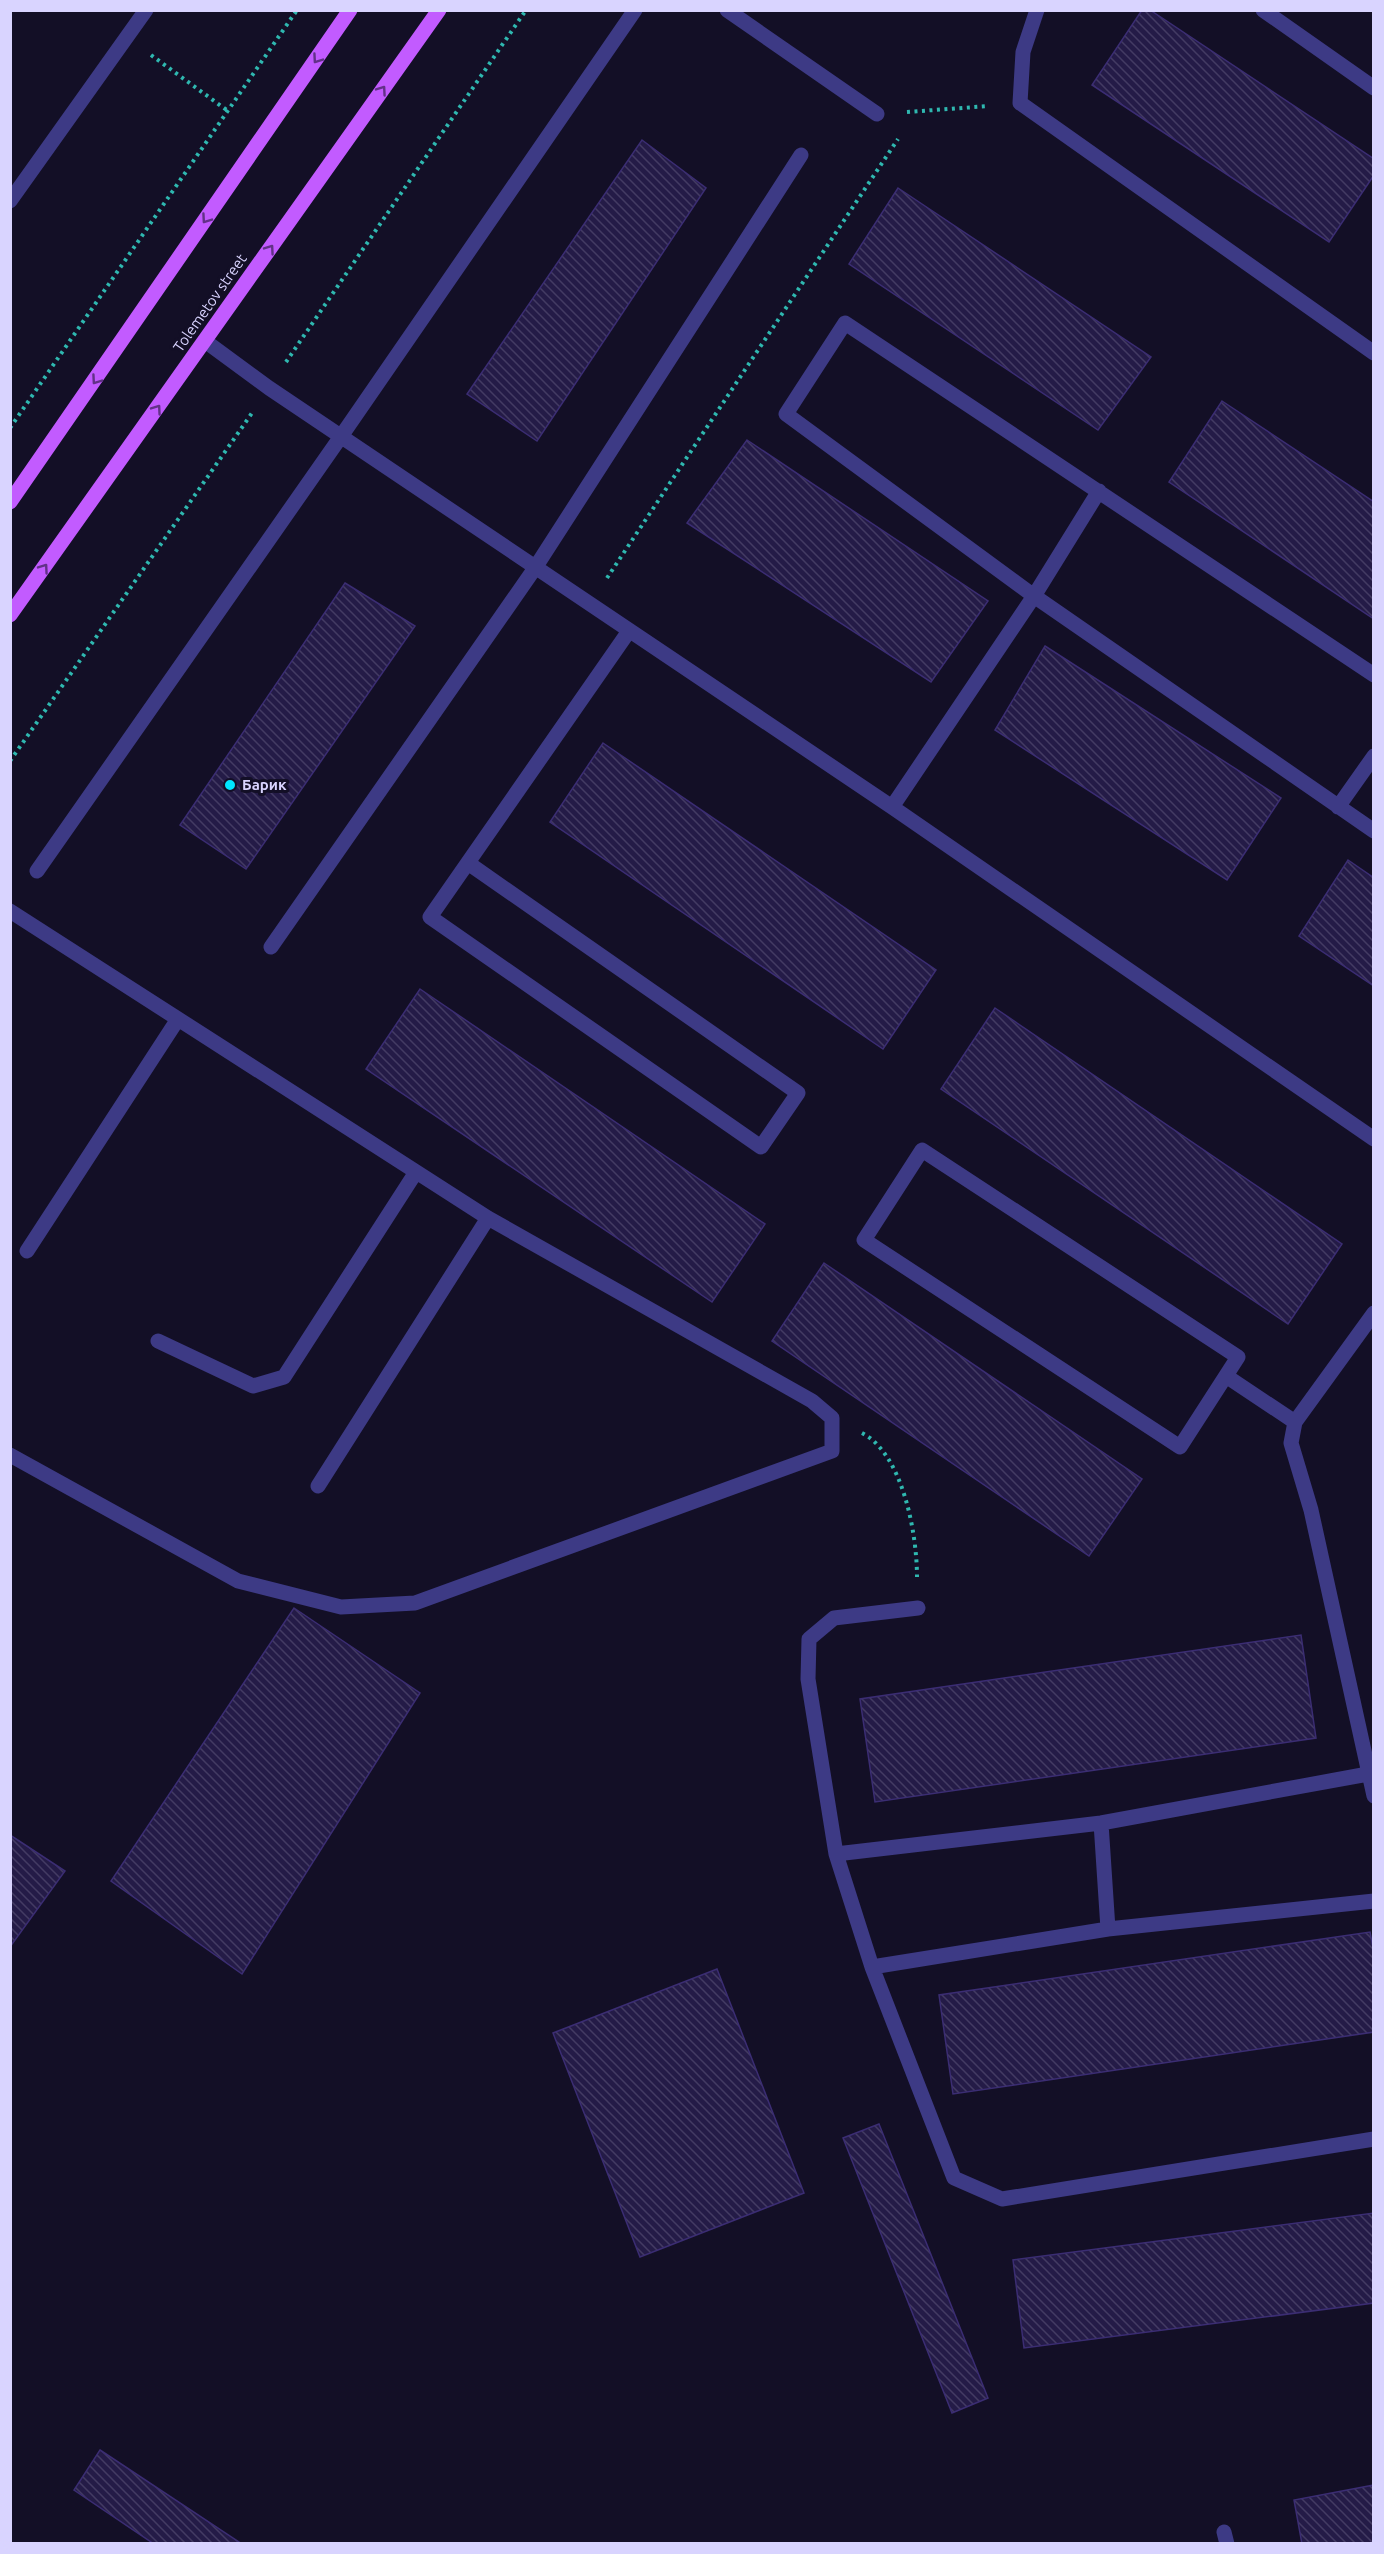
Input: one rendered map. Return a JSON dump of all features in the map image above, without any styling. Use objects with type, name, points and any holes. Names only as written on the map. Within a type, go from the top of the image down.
[{"type":"main road","points":[[10,502],[350,10]]},
{"type":"main road","name":"Tolemetov street","points":[[10,615],[439,10]]},
{"type":"street","points":[[10,201],[146,10]]},
{"type":"street","points":[[37,871],[635,10]]},
{"type":"street","points":[[727,10],[877,114]]},
{"type":"street","points":[[1037,10],[1023,52],[1020,103],[1374,353]]},
{"type":"street","points":[[1263,10],[1374,88]]},
{"type":"street","points":[[271,947],[535,568],[801,155]]},
{"type":"street","points":[[1374,675],[845,323],[786,414],[1034,596],[1374,831]]},
{"type":"street","points":[[205,341],[269,388],[892,807],[1374,1139]]},
{"type":"street","points":[[892,807],[1034,596],[1099,491]]},
{"type":"street","points":[[468,863],[798,1093],[760,1147],[430,917],[629,631]]},
{"type":"street","points":[[1338,807],[1374,756]]},
{"type":"street","points":[[10,911],[488,1218],[812,1401],[832,1418],[832,1451],[414,1603],[341,1607],[238,1581],[10,1455]]},
{"type":"street","points":[[27,1251],[178,1019]]},
{"type":"street","points":[[922,1150],[1238,1357],[1226,1376],[1180,1447],[864,1240],[922,1150]]},
{"type":"street","points":[[158,1341],[253,1386],[284,1377],[416,1172]]},
{"type":"street","points":[[318,1486],[488,1218]]},
{"type":"street","points":[[1374,1313],[1295,1422],[1291,1443],[1311,1510],[1374,1796]]},
{"type":"street","points":[[1226,1376],[1295,1422]]},
{"type":"street","points":[[918,1608],[834,1618],[809,1640],[808,1679],[836,1854],[872,1967],[954,2178],[1002,2199],[1374,2139]]},
{"type":"street","points":[[836,1854],[1101,1823],[1368,1774]]},
{"type":"street","points":[[1101,1823],[1108,1929]]},
{"type":"street","points":[[872,1967],[1108,1929],[1374,1901]]},
{"type":"path","points":[[10,428],[297,10]]},
{"type":"path","points":[[127,38],[228,111]]},
{"type":"path","points":[[877,114],[1020,103]]},
{"type":"path","points":[[589,604],[893,148],[899,137],[877,114]]},
{"type":"path","points":[[832,1418],[876,1440],[899,1477],[917,1559],[918,1608]]},
{"type":"building","points":[[1142,10],[1150,10],[1374,159],[1374,175],[1329,242],[1092,85]]},
{"type":"building","points":[[642,140],[706,188],[537,441],[467,394]]},
{"type":"building","points":[[898,188],[1151,357],[1098,430],[849,264]]},
{"type":"building","points":[[1222,401],[1374,502],[1374,619],[1169,482]]},
{"type":"building","points":[[747,440],[988,601],[931,682],[687,523]]},
{"type":"building","points":[[345,583],[415,626],[246,869],[180,825]]},
{"type":"building","points":[[1045,646],[1281,798],[1227,880],[995,730]]},
{"type":"building","points":[[603,743],[936,970],[883,1049],[550,822]]},
{"type":"building","points":[[1348,860],[1374,878],[1374,986],[1299,936]]},
{"type":"building","points":[[420,989],[765,1224],[712,1302],[366,1069]]},
{"type":"building","points":[[995,1008],[1342,1244],[1288,1324],[941,1089]]},
{"type":"building","points":[[824,1263],[1142,1479],[1089,1556],[772,1341]]},
{"type":"building","points":[[294,1608],[420,1693],[242,1974],[111,1881]]},
{"type":"building","points":[[1301,1635],[1316,1738],[875,1802],[860,1699]]},
{"type":"building","points":[[10,1835],[65,1871],[10,1947]]},
{"type":"building","points":[[1370,1932],[1374,1953],[1374,2032],[953,2094],[939,1995]]},
{"type":"building","points":[[717,1969],[804,2193],[640,2257],[553,2033]]},
{"type":"building","points":[[879,2124],[988,2398],[952,2413],[843,2138]]},
{"type":"building","points":[[1374,2213],[1374,2303],[1024,2348],[1013,2260]]},
{"type":"building","points":[[100,2450],[242,2544],[154,2544],[74,2490]]},
{"type":"building","points":[[1374,2485],[1374,2544],[1302,2544],[1294,2500]]},
{"type":"place","name":"Барик","points":[[230,785]]}]
